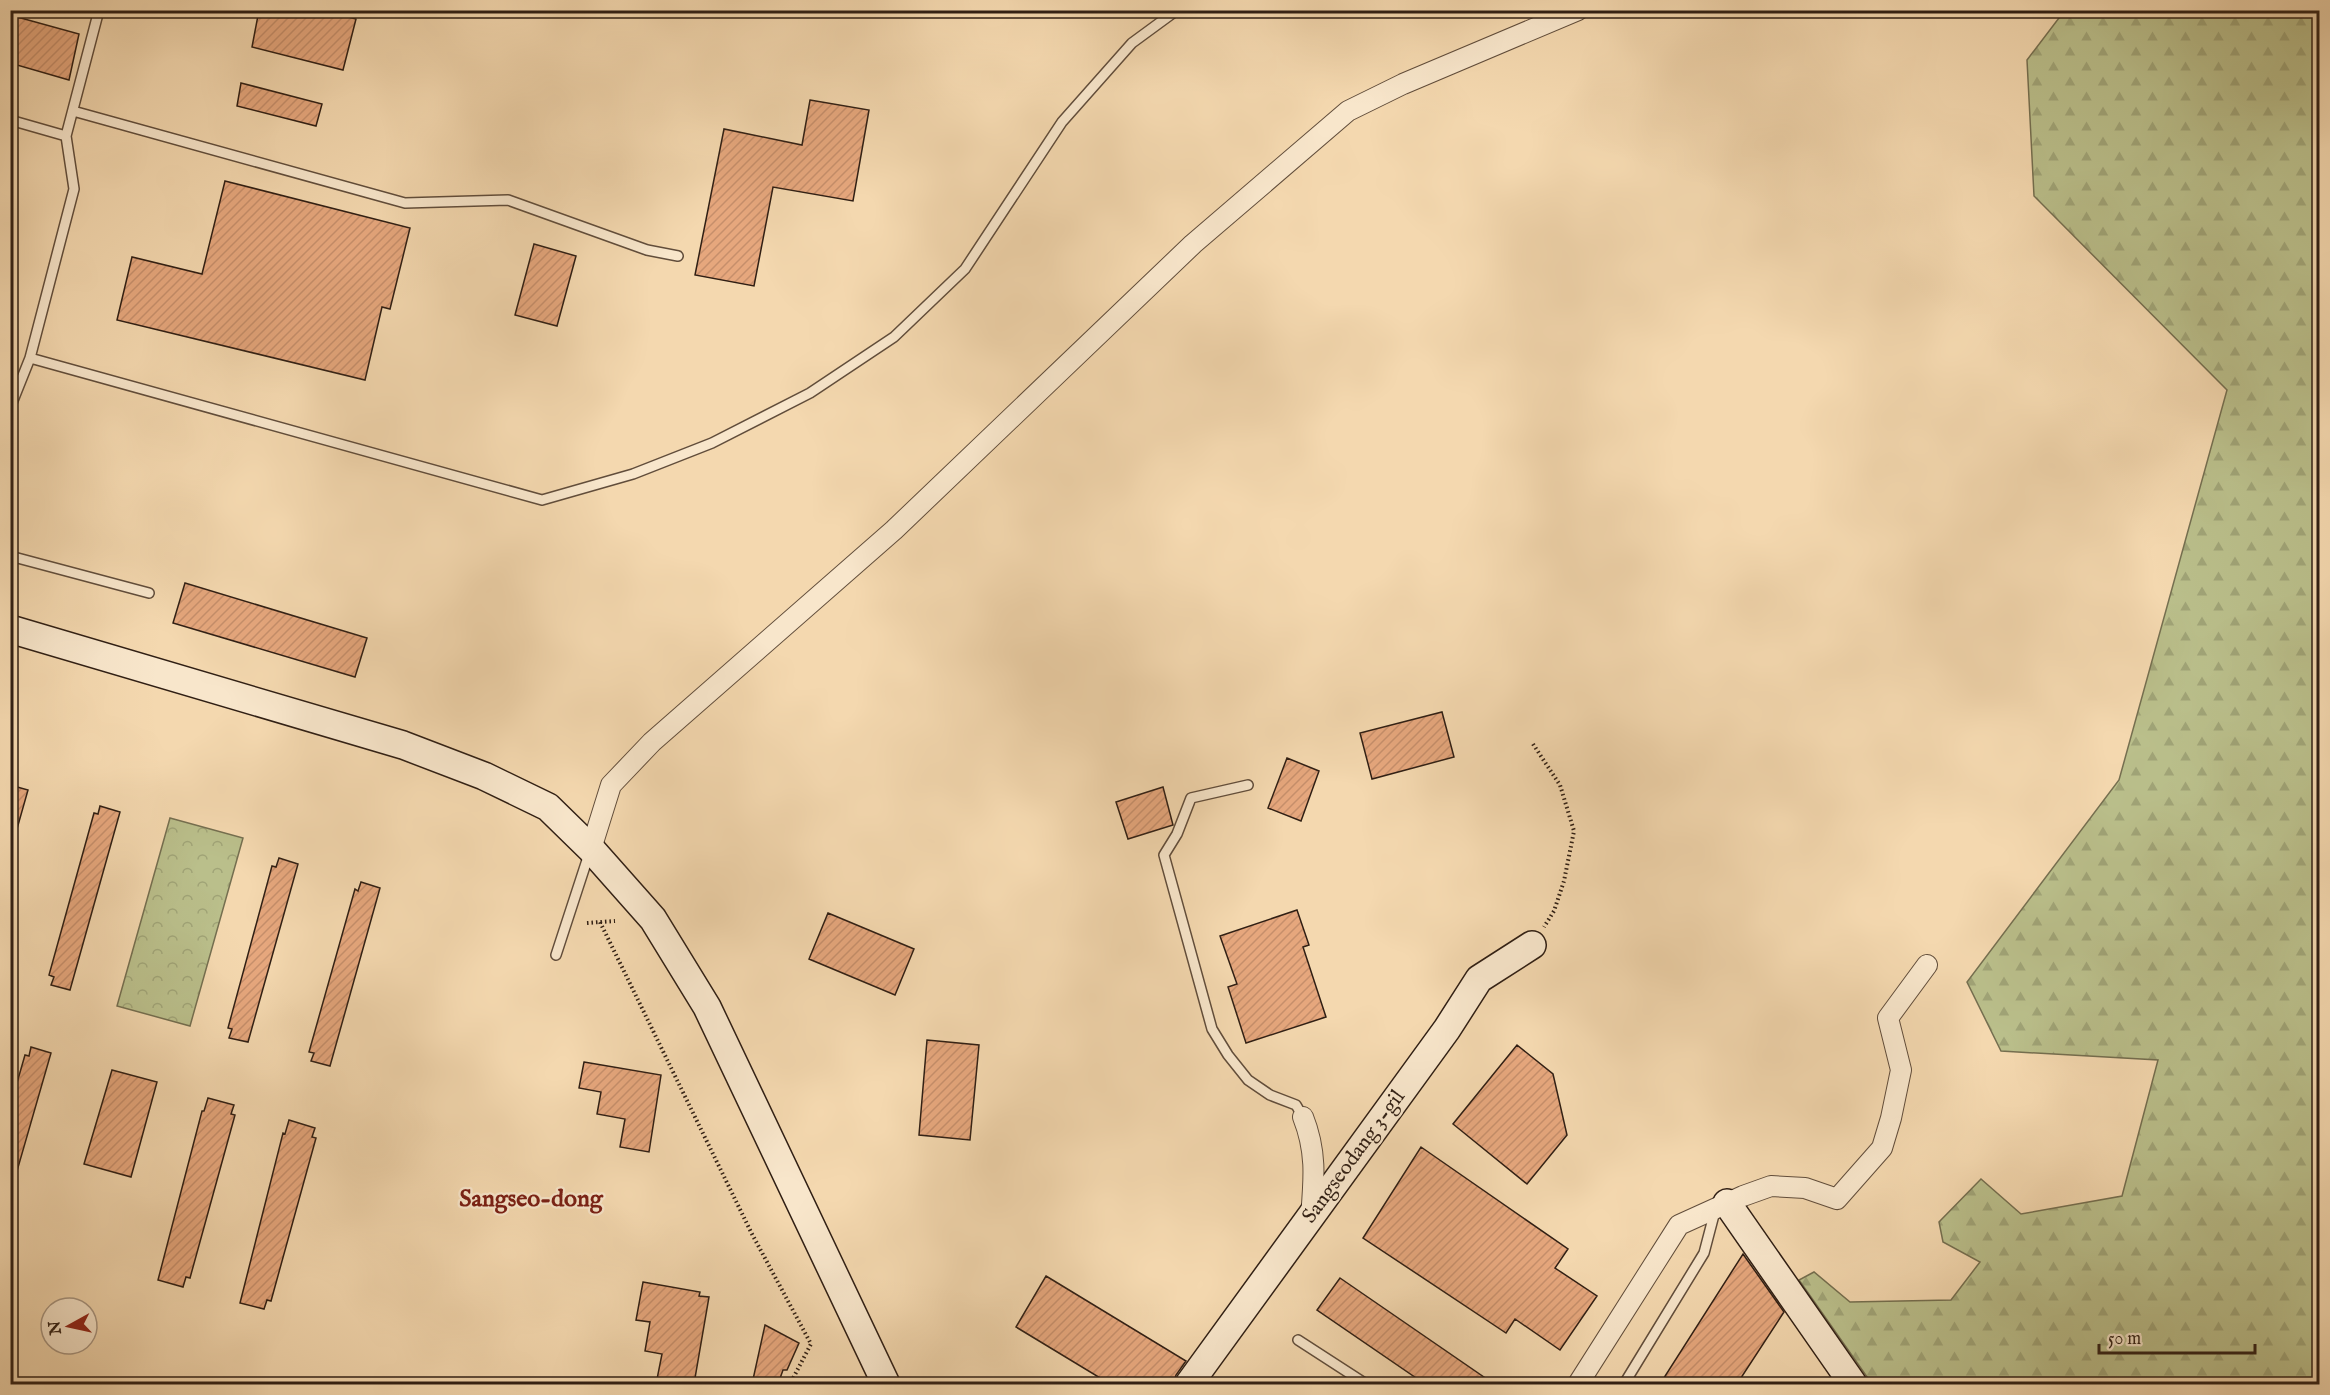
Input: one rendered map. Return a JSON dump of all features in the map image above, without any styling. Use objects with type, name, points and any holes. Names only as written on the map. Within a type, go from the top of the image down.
[{"type":"street","points":[[591,849],[611,785],[652,742],[894,530],[1193,244],[1348,111],[1403,84],[1578,10]]},
{"type":"street","points":[[10,629],[403,745],[474,772],[548,807],[591,849],[653,919],[707,1007],[886,1384]]},
{"type":"street","name":"Sangseodang 3-gil","points":[[1189,1384],[1447,1029],[1479,979],[1532,945]]},
{"type":"street","points":[[1578,1384],[1679,1225],[1771,1186],[1804,1188],[1837,1199],[1882,1148],[1901,1070],[1888,1018],[1927,965]]},
{"type":"street","points":[[1303,1117],[1310,1135],[1315,1167],[1311,1217]]},
{"type":"street","points":[[1721,1206],[1853,1384]]},
{"type":"lane","points":[[10,408],[30,358],[74,189],[66,136],[99,10]]},
{"type":"lane","points":[[30,358],[542,500],[633,474],[712,443],[810,393],[894,337],[965,269],[1062,123],[1132,43],[1177,10]]},
{"type":"lane","points":[[73,111],[405,203],[508,200],[647,250],[678,256]]},
{"type":"lane","points":[[10,120],[66,136]]},
{"type":"lane","points":[[10,497],[10,506]]},
{"type":"lane","points":[[10,556],[149,593]]},
{"type":"lane","points":[[1248,785],[1191,798],[1177,834],[1164,855],[1212,1029],[1228,1056],[1248,1080],[1270,1095],[1296,1105],[1303,1117]]},
{"type":"lane","points":[[556,955],[591,849]]},
{"type":"lane","points":[[1624,1384],[1704,1253],[1721,1206]]},
{"type":"lane","points":[[1298,1340],[1366,1384]]},
{"type":"path","points":[[2307,10],[2319,16]]},
{"type":"path","points":[[1532,945],[1554,910],[1564,880],[1574,831],[1560,785],[1533,744]]},
{"type":"path","points":[[588,923],[615,921]]},
{"type":"path","points":[[600,922],[752,1234],[811,1344],[790,1384]]},
{"type":"green space","points":[[2065,10],[2319,11],[2319,1384],[1872,1384],[1799,1280],[1814,1272],[1850,1302],[1951,1300],[1980,1262],[1943,1242],[1939,1222],[1981,1179],[2021,1214],[2122,1196],[2158,1060],[2001,1051],[1967,982],[2119,780],[2227,390],[2034,196],[2027,60]]},
{"type":"green space","points":[[170,818],[243,838],[190,1026],[117,1006]]},
{"type":"building","points":[[259,10],[323,10],[356,19],[343,70],[252,47]]},
{"type":"building","points":[[10,15],[79,34],[69,80],[10,63]]},
{"type":"building","points":[[241,83],[322,104],[316,126],[237,106]]},
{"type":"building","points":[[810,100],[869,110],[853,201],[773,187],[754,286],[695,275],[724,129],[802,145]]},
{"type":"building","points":[[225,181],[410,228],[390,309],[382,307],[365,380],[117,320],[132,257],[202,274]]},
{"type":"building","points":[[534,244],[576,256],[557,326],[515,315]]},
{"type":"building","points":[[185,583],[367,638],[355,677],[173,623]]},
{"type":"building","points":[[1442,712],[1454,757],[1372,779],[1360,733]]},
{"type":"building","points":[[1287,758],[1319,771],[1301,821],[1268,808]]},
{"type":"building","points":[[10,785],[28,790],[15,836],[10,835]]},
{"type":"building","points":[[1163,787],[1173,825],[1128,839],[1116,802]]},
{"type":"building","points":[[100,806],[120,812],[70,990],[51,985],[54,977],[49,975],[94,813],[98,814]]},
{"type":"building","points":[[279,858],[298,864],[248,1042],[229,1038],[232,1029],[228,1028],[272,866],[276,867]]},
{"type":"building","points":[[361,882],[380,888],[330,1066],[311,1061],[314,1053],[309,1052],[355,889],[358,891]]},
{"type":"building","points":[[1297,910],[1309,945],[1303,947],[1326,1017],[1246,1043],[1228,987],[1237,984],[1220,936]]},
{"type":"building","points":[[828,913],[914,949],[895,995],[809,959]]},
{"type":"building","points":[[927,1040],[979,1045],[970,1140],[919,1135]]},
{"type":"building","points":[[1517,1045],[1553,1074],[1567,1135],[1527,1184],[1453,1124]]},
{"type":"building","points":[[31,1047],[51,1053],[15,1178],[10,1177],[10,1107],[25,1055],[29,1056]]},
{"type":"building","points":[[584,1062],[661,1075],[649,1152],[620,1147],[625,1119],[597,1114],[601,1092],[579,1088]]},
{"type":"building","points":[[112,1070],[157,1082],[131,1177],[84,1164]]},
{"type":"building","points":[[208,1098],[234,1105],[231,1114],[235,1115],[190,1278],[186,1277],[183,1287],[158,1280],[202,1111],[204,1111]]},
{"type":"building","points":[[289,1120],[315,1128],[312,1137],[316,1138],[271,1301],[267,1300],[264,1309],[240,1303],[283,1133],[285,1134]]},
{"type":"building","points":[[1421,1147],[1568,1249],[1555,1268],[1597,1296],[1560,1350],[1515,1319],[1506,1333],[1363,1238]]},
{"type":"building","points":[[1743,1254],[1784,1312],[1737,1384],[1660,1384]]},
{"type":"building","points":[[1046,1276],[1186,1361],[1176,1375],[1173,1384],[1110,1384],[1016,1327]]},
{"type":"building","points":[[1340,1278],[1494,1384],[1425,1384],[1317,1310]]},
{"type":"building","points":[[643,1282],[700,1292],[699,1296],[709,1297],[694,1384],[657,1379],[662,1354],[645,1351],[650,1322],[636,1320]]},
{"type":"building","points":[[765,1325],[799,1343],[787,1370],[783,1370],[778,1384],[752,1384]]},
{"type":"district","name":"Sangseo-dong","points":[[531,1199]]}]
